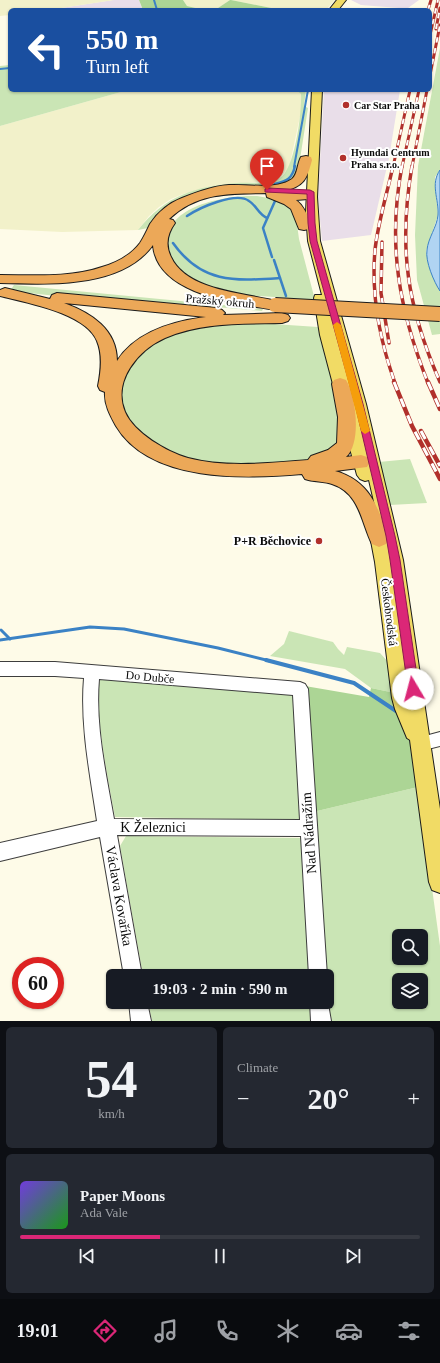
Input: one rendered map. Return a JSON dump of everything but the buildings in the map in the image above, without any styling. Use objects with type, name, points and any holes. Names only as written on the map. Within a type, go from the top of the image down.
[{"type":"highway","points":[[1,286],[90,275],[116,267],[132,259],[142,249],[157,224],[171,210],[184,202],[199,196],[290,185],[299,179],[306,160]]},
{"type":"highway","points":[[236,191],[272,196],[291,201],[298,208],[304,226]]},
{"type":"highway","points":[[270,311],[190,283],[171,270],[164,260],[161,251],[160,238],[163,230],[172,218],[179,212],[191,205],[207,199],[236,191],[307,194]]},
{"type":"highway","points":[[1,286],[75,312],[98,330],[105,341],[109,354],[106,396],[110,414],[119,431],[139,450],[168,465],[202,474],[228,475],[278,473],[368,465]]},
{"type":"highway","name":"Pražský okruh","points":[[1,286],[131,300],[440,327]]},
{"type":"highway","points":[[270,311],[199,323],[160,333],[144,343],[127,358],[118,372],[114,385],[114,399],[120,418],[130,433],[143,444],[164,457],[187,464],[232,470],[368,465]]},
{"type":"highway","name":"Pražský okruh","points":[[270,311],[440,314]]},
{"type":"highway","points":[[232,470],[310,462],[330,457],[341,451],[346,443],[347,433],[340,384]]},
{"type":"highway","points":[[278,473],[327,475],[347,482],[365,501],[379,539]]},
{"type":"main road","points":[[335,8],[342,0]]},
{"type":"main road","name":"Českobrodská","points":[[317,92],[317,121],[304,226],[318,284],[326,335],[340,384],[368,465],[395,560],[440,882]]},
{"type":"main road","name":"Českobrodská","points":[[316,102],[310,120],[306,160],[307,194],[311,223],[314,241],[359,404],[401,698],[404,709],[420,744]]},
{"type":"street","name":"Do Dubče","points":[[0,669],[55,669],[300,690]]},
{"type":"street","name":"Václava Kovaříka","points":[[92,672],[90,709],[92,730],[106,827],[132,969]]},
{"type":"street","name":"Nad Nádražím","points":[[300,690],[318,969]]},
{"type":"street","points":[[420,744],[440,739]]},
{"type":"street","name":"K Železnici","points":[[0,852],[106,827],[309,828]]},
{"type":"street","points":[[139,1009],[141,1021]]},
{"type":"street","points":[[320,1009],[321,1021]]},
{"type":"shaded area","points":[[113,0],[139,0],[142,8],[61,8]]},
{"type":"shaded area","points":[[351,0],[419,0],[408,8],[399,8],[361,5]]},
{"type":"shaded area","points":[[324,92],[400,92],[389,158],[371,235],[322,241],[318,197]]},
{"type":"green space","points":[[0,0],[114,0],[61,8],[8,8],[8,15],[0,16]]},
{"type":"green space","points":[[139,0],[183,0],[187,6],[196,8],[142,8]]},
{"type":"green space","points":[[183,0],[230,0],[218,8],[196,8],[187,6]]},
{"type":"green space","points":[[231,0],[335,0],[328,8],[271,8]]},
{"type":"green space","points":[[231,0],[271,8],[218,8]]},
{"type":"green space","points":[[440,48],[440,170],[435,177],[438,215],[426,251],[431,271],[440,291],[440,334],[432,335],[417,280],[415,235],[418,166]]},
{"type":"green space","points":[[8,65],[8,92],[121,92],[0,126],[0,66]]},
{"type":"green space","points":[[121,92],[298,92],[301,94],[302,107],[289,168],[280,178],[272,181],[212,186],[183,194],[171,199],[159,207],[149,216],[138,230],[62,232],[0,229],[0,126]]},
{"type":"green space","points":[[298,92],[306,92],[304,106],[308,108],[298,172],[293,180],[278,185],[232,186],[157,216],[148,228],[138,230],[159,208],[194,190],[237,183],[270,182],[280,178],[285,173],[294,152],[299,126],[301,94]]},
{"type":"green space","points":[[244,196],[257,196],[280,200],[295,210],[299,239],[315,300],[260,296],[256,297],[217,289],[189,278],[178,270],[171,261],[167,247],[168,233],[175,221],[185,212],[199,205],[214,201]]},
{"type":"green space","points":[[14,285],[263,309],[262,311],[68,294],[66,297],[10,291]]},
{"type":"green space","points":[[258,323],[318,327],[341,417],[338,446],[321,456],[307,460],[246,465],[224,464],[192,460],[161,450],[132,427],[121,405],[120,383],[130,362],[157,339],[202,325]]},
{"type":"green space","points":[[410,459],[427,503],[390,505],[379,462]]},
{"type":"green space","points":[[289,631],[333,642],[344,655],[347,647],[380,653],[389,663],[395,693],[371,688],[345,669],[270,656],[284,644]]},
{"type":"green space","points":[[101,679],[294,694],[300,820],[115,817],[102,745],[98,704],[98,688]]},
{"type":"green space","points":[[305,686],[369,697],[371,688],[395,693],[408,730],[418,787],[313,812]]},
{"type":"green space","points":[[418,787],[440,946],[440,1021],[325,1021],[326,1009],[334,1009],[334,969],[326,969],[313,812]]},
{"type":"green space","points":[[126,836],[301,838],[309,969],[142,969],[120,846]]},
{"type":"green space","points":[[149,1009],[311,1009],[312,1021],[152,1021]]},
{"type":"water","points":[[440,170],[440,291],[430,271],[427,255],[428,246],[438,215],[435,186],[437,175]]},
{"type":"waterway","points":[[154,0],[156,8]]},
{"type":"waterway","points":[[0,69],[8,68]]},
{"type":"waterway","points":[[294,167],[308,92]]},
{"type":"waterway","points":[[275,184],[283,182],[291,177],[295,166]]},
{"type":"waterway","points":[[187,216],[208,205],[227,199],[243,198],[254,205],[267,218]]},
{"type":"waterway","points":[[272,257],[263,228],[275,201]]},
{"type":"waterway","points":[[173,243],[184,256],[196,266],[208,273],[220,277],[248,280],[280,278]]},
{"type":"waterway","points":[[274,260],[280,278]]},
{"type":"waterway","points":[[280,278],[286,296]]},
{"type":"waterway","points":[[10,639],[90,627],[124,629],[218,648],[266,660]]},
{"type":"waterway","points":[[1,630],[10,639]]},
{"type":"waterway","points":[[0,640],[10,639]]},
{"type":"waterway","points":[[266,660],[270,661]]},
{"type":"waterway","points":[[266,660],[354,683],[396,711]]},
{"type":"railway","points":[[429,8],[431,0]]},
{"type":"railway","points":[[432,26],[438,0]]},
{"type":"railway","points":[[436,29],[440,8]]},
{"type":"railway","points":[[432,65],[440,25]]},
{"type":"railway","points":[[393,167],[410,92]]},
{"type":"railway","points":[[402,167],[419,92]]},
{"type":"railway","points":[[412,167],[427,92]]},
{"type":"railway","points":[[393,166],[378,229],[375,250],[374,284],[381,334],[395,383]]},
{"type":"railway","points":[[402,166],[396,223],[398,276],[410,329],[428,383]]},
{"type":"railway","points":[[412,166],[406,223],[408,276],[420,328],[440,382]]},
{"type":"railway","points":[[382,242],[381,293],[389,343]]},
{"type":"railway","points":[[394,382],[412,426],[440,479]]},
{"type":"railway","points":[[428,382],[440,409]]},
{"type":"railway","points":[[421,431],[440,466]]},
{"type":"slow traffic","points":[[337,325],[365,431]]},
{"type":"place","name":"Car Star Praha","points":[[346,105]]},
{"type":"place","name":"Hyundai Centrum Praha s.r.o.","points":[[343,158]]},
{"type":"place","name":"P+R Běchovice","points":[[319,541]]},
{"type":"route","points":[[267,190],[310,192],[311,223],[314,241],[359,404],[388,525],[395,560],[413,689]]}]
